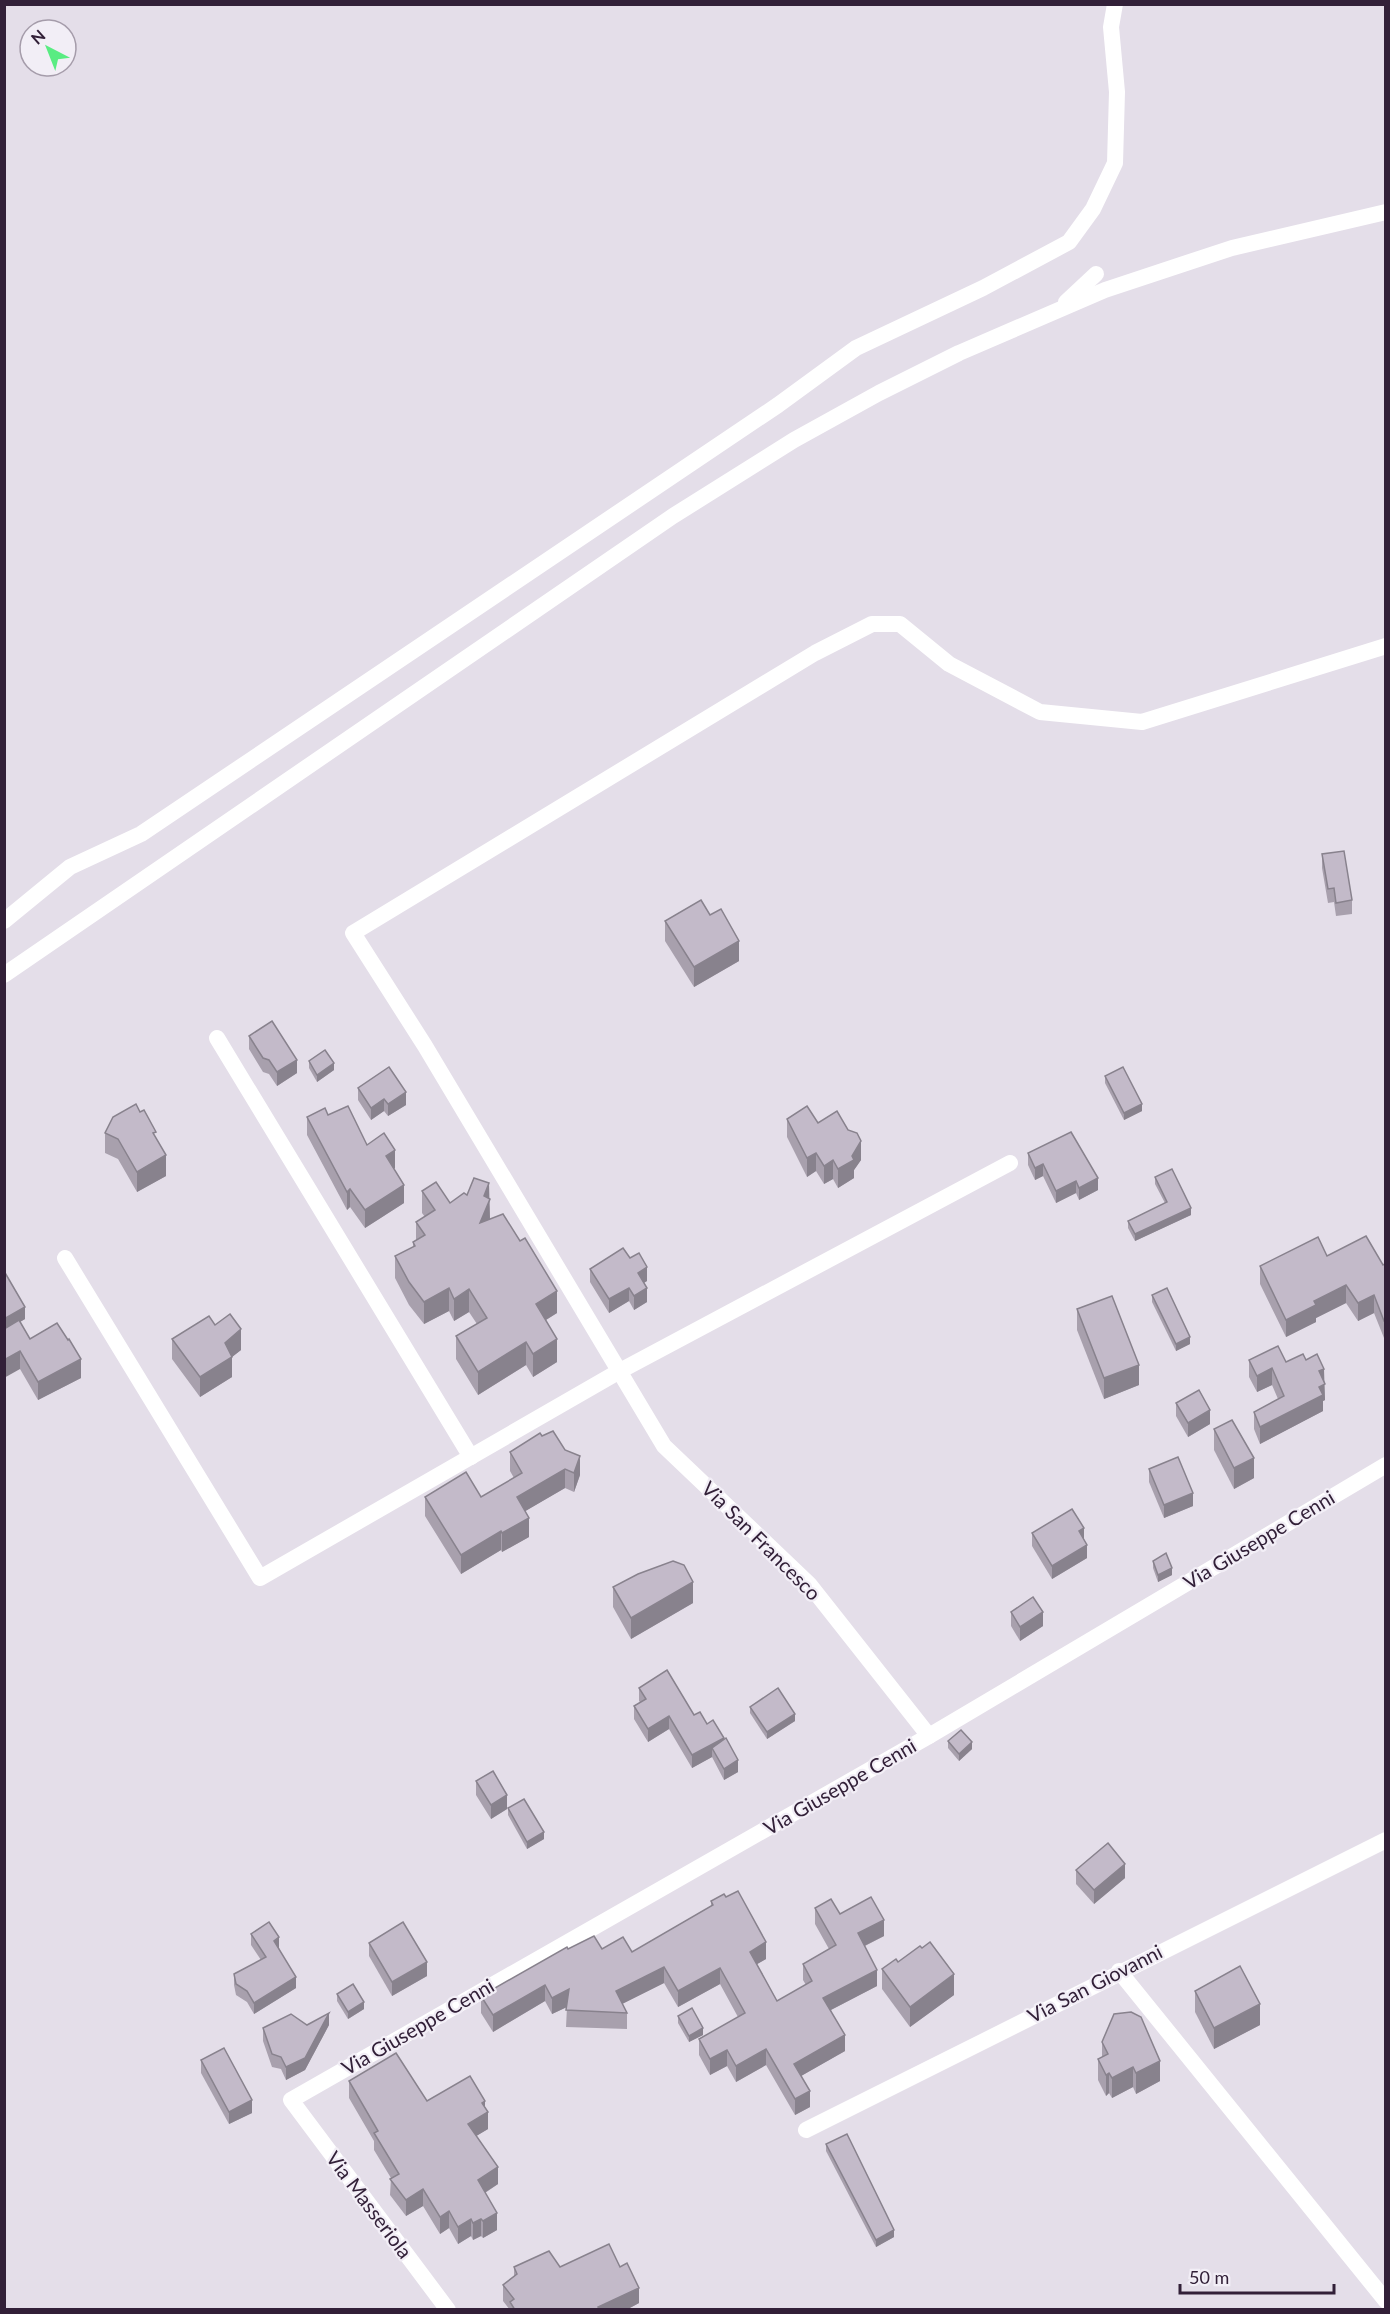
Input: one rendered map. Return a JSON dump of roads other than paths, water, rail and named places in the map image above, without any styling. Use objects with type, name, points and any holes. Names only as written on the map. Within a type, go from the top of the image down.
[{"type":"street","points":[[4,921],[70,867],[141,834],[778,405],[856,348],[983,288],[1069,243],[1093,209],[1115,163],[1117,92],[1111,27],[1115,4]]},
{"type":"street","points":[[4,975],[673,516],[794,440],[879,393],[1106,290],[1232,248],[1386,212]]},
{"type":"street","points":[[1054,312],[1096,274]]},
{"type":"street","name":"Via San Francesco","points":[[929,1736],[809,1584],[664,1446],[425,1046],[353,933],[815,653],[872,624],[900,624],[949,664],[1040,712],[1142,722],[1386,646]]},
{"type":"street","points":[[217,1038],[471,1457]]},
{"type":"street","points":[[65,1258],[261,1578],[618,1372],[1010,1163]]},
{"type":"street","name":"Via Giuseppe Cenni","points":[[291,2100],[929,1736],[1386,1465]]},
{"type":"street","name":"Via San Giovanni","points":[[806,2130],[1119,1971],[1386,1840]]},
{"type":"street","points":[[1119,1971],[1386,2301]]},
{"type":"street","name":"Via Masseriola","points":[[291,2100],[448,2310]]}]
